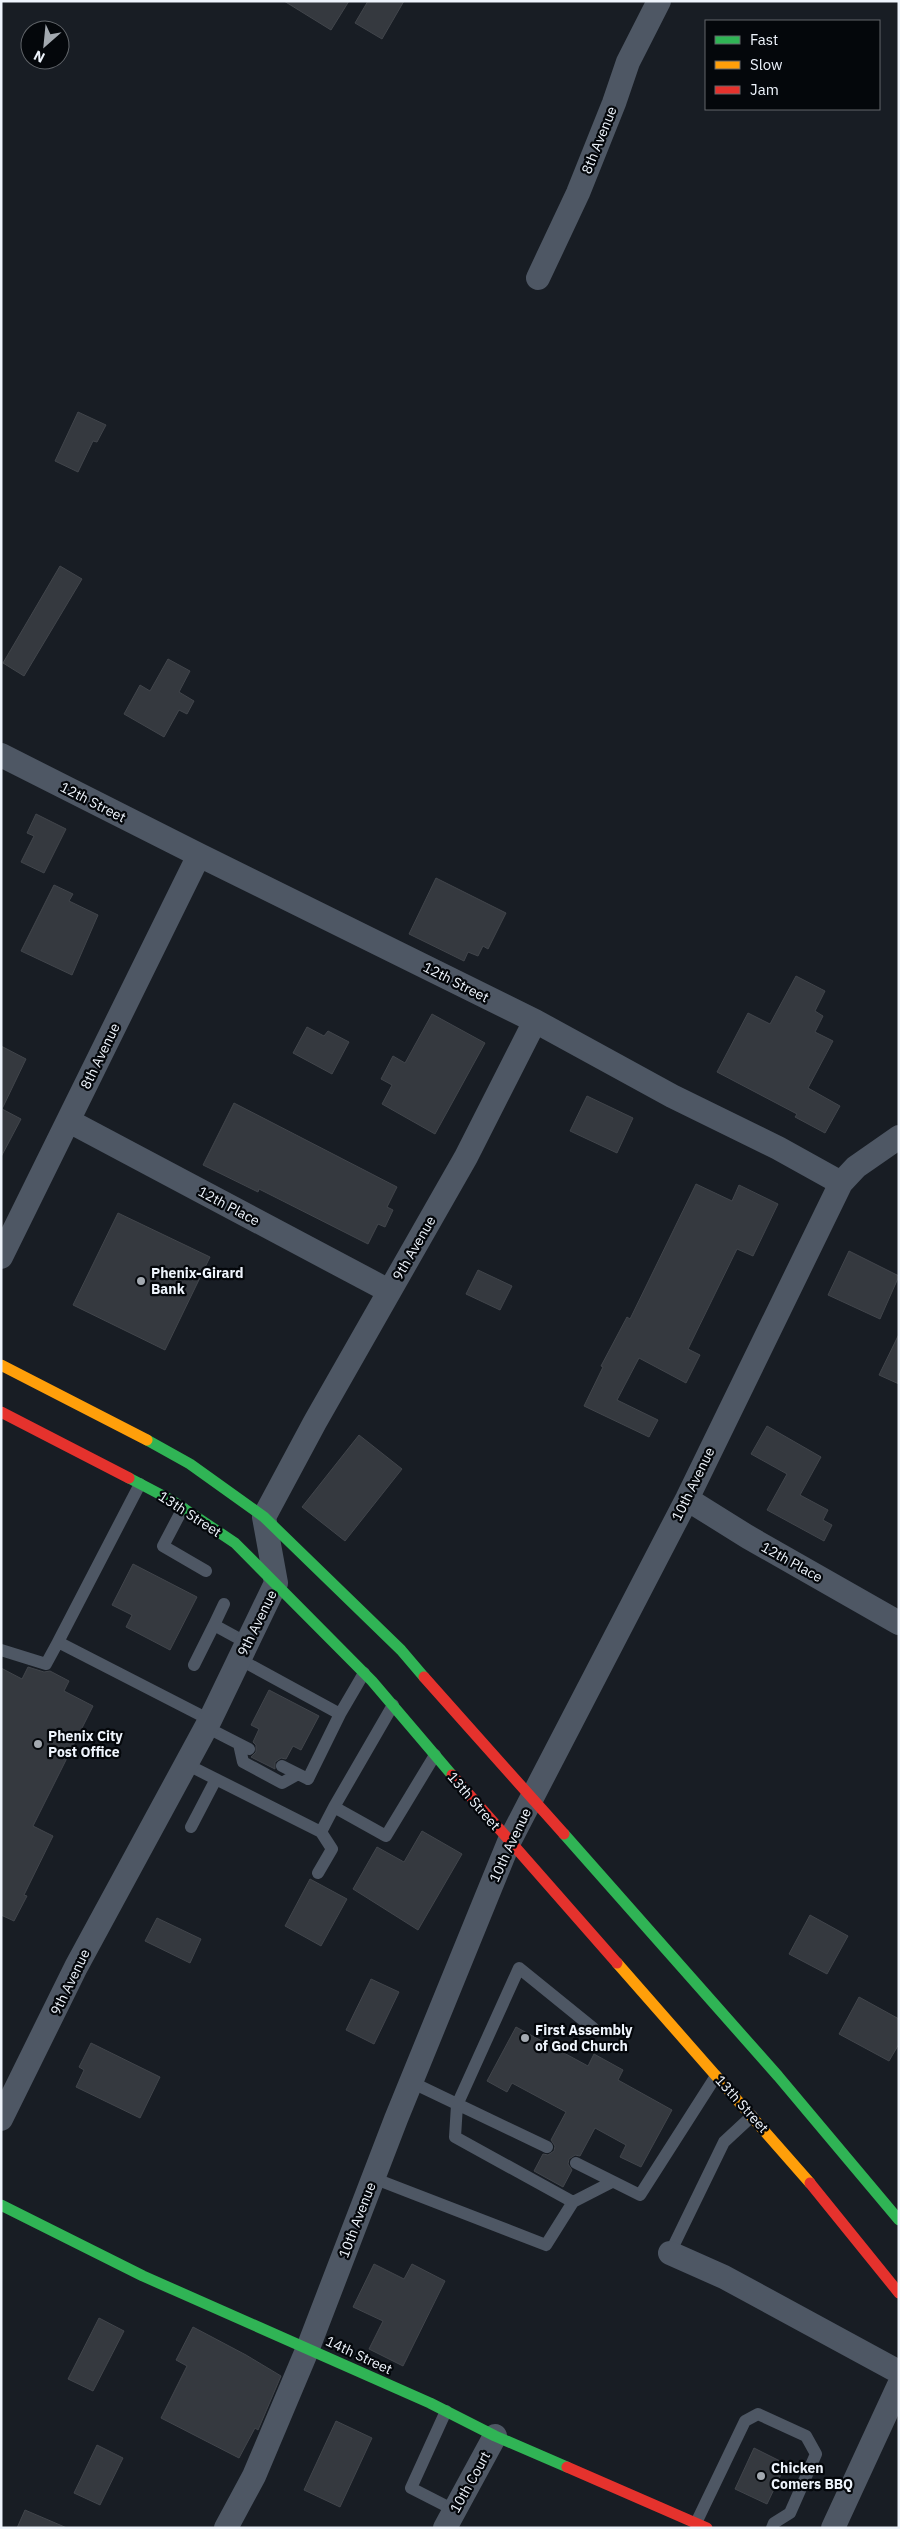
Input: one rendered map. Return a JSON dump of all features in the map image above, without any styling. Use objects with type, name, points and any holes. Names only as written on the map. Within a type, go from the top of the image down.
[{"type":"main road","points":[[1,1365],[128,1429],[190,1464],[264,1517],[401,1650],[771,2068],[899,2220]]},
{"type":"main road","name":"13th Street","points":[[1,1412],[183,1508],[235,1543],[276,1583],[364,1672],[509,1842],[752,2116],[899,2293]]},
{"type":"main road","name":"14th Street","points":[[1,2204],[143,2276],[308,2348],[446,2411],[495,2436],[701,2525]]},
{"type":"street","name":"8th Avenue","points":[[538,278],[578,193],[614,103],[628,62],[659,1]]},
{"type":"street","name":"12th Street","points":[[1,755],[198,855],[535,1021],[672,1096],[778,1148],[841,1183]]},
{"type":"street","name":"8th Avenue","points":[[1,1257],[198,855]]},
{"type":"street","name":"9th Avenue","points":[[1,2119],[76,1967],[208,1723],[276,1583],[264,1517],[389,1291],[466,1157],[535,1021]]},
{"type":"street","name":"12th Place","points":[[69,1120],[389,1291]]},
{"type":"street","points":[[841,1183],[856,1167],[899,1137]]},
{"type":"street","name":"10th Avenue","points":[[226,2528],[254,2476],[308,2348],[411,2082],[509,1842],[687,1499],[841,1183]]},
{"type":"street","name":"12th Place","points":[[687,1499],[748,1537],[899,1623]]},
{"type":"street","points":[[670,2253],[724,2277],[899,2372]]},
{"type":"street","points":[[833,2528],[899,2385]]},
{"type":"street","name":"10th Court","points":[[450,2519],[495,2436]]},
{"type":"lane","points":[[1,1650],[46,1664],[140,1484]]},
{"type":"lane","points":[[183,1508],[163,1546],[206,1571]]},
{"type":"lane","points":[[194,1666],[224,1604]]},
{"type":"lane","points":[[214,1625],[243,1651],[340,1714]]},
{"type":"lane","points":[[58,1642],[208,1723],[244,1746],[243,1762],[282,1783],[298,1774]]},
{"type":"lane","points":[[282,1766],[308,1779],[340,1714],[364,1672]]},
{"type":"lane","points":[[321,1832],[392,1705]]},
{"type":"lane","points":[[334,1807],[386,1836],[435,1755]]},
{"type":"lane","points":[[186,1764],[321,1832],[332,1849],[318,1873]]},
{"type":"lane","points":[[191,1827],[216,1779]]},
{"type":"lane","points":[[573,2202],[455,2137],[457,2105],[519,1968],[593,2028]]},
{"type":"lane","points":[[576,2163],[640,2195],[716,2076]]},
{"type":"lane","points":[[411,2082],[547,2147]]},
{"type":"lane","points":[[670,2253],[724,2142],[752,2116]]},
{"type":"lane","points":[[373,2178],[546,2245],[573,2202],[612,2182]]},
{"type":"lane","points":[[446,2411],[411,2488],[450,2519]]},
{"type":"lane","points":[[701,2525],[745,2421],[758,2414],[806,2436],[816,2454],[790,2513],[774,2523],[772,2528]]},
{"type":"building","points":[[284,1],[349,1],[331,30]]},
{"type":"building","points":[[368,1],[404,1],[382,39],[355,23]]},
{"type":"building","points":[[78,412],[106,425],[97,442],[93,441],[78,472],[55,461]]},
{"type":"building","points":[[60,566],[82,579],[24,676],[3,663]]},
{"type":"building","points":[[168,659],[190,671],[179,692],[194,701],[187,714],[179,710],[164,737],[124,714],[140,685],[150,691]]},
{"type":"building","points":[[36,814],[66,829],[44,873],[21,862],[34,836],[27,833]]},
{"type":"building","points":[[436,878],[506,913],[488,949],[483,946],[478,956],[468,952],[464,961],[409,934]]},
{"type":"building","points":[[54,885],[73,894],[69,901],[98,915],[72,975],[21,951]]},
{"type":"building","points":[[796,976],[825,991],[815,1011],[823,1016],[815,1032],[833,1041],[808,1088],[840,1106],[825,1133],[795,1117],[797,1114],[717,1072],[748,1013],[770,1024]]},
{"type":"building","points":[[432,1014],[485,1043],[435,1134],[382,1104],[392,1085],[381,1079],[393,1056],[405,1063]]},
{"type":"building","points":[[307,1027],[324,1036],[328,1031],[349,1042],[332,1074],[293,1053]]},
{"type":"building","points":[[1,1046],[26,1059],[2,1109],[21,1119],[1,1157]]},
{"type":"building","points":[[587,1096],[633,1118],[617,1153],[570,1131]]},
{"type":"building","points":[[234,1103],[397,1187],[387,1207],[393,1210],[385,1227],[378,1224],[368,1244],[259,1189],[258,1192],[203,1165]]},
{"type":"building","points":[[696,1184],[732,1201],[739,1185],[778,1204],[753,1256],[737,1249],[688,1349],[700,1355],[686,1383],[639,1358],[617,1400],[658,1420],[649,1437],[584,1406],[603,1367],[601,1366],[627,1317],[630,1319]]},
{"type":"building","name":"Phenix-Girard Bank","points":[[118,1213],[210,1257],[165,1350],[73,1305]]},
{"type":"building","points":[[849,1251],[899,1276],[880,1319],[828,1295]]},
{"type":"building","points":[[478,1270],[512,1286],[500,1310],[466,1294]]},
{"type":"building","points":[[899,1334],[899,1384],[879,1375]]},
{"type":"building","points":[[767,1426],[821,1457],[800,1495],[828,1510],[823,1520],[832,1525],[824,1541],[767,1510],[787,1474],[751,1454]]},
{"type":"building","points":[[359,1435],[402,1469],[345,1541],[302,1507]]},
{"type":"building","points":[[133,1564],[197,1597],[170,1650],[126,1627],[132,1615],[112,1605]]},
{"type":"building","name":"Phenix City Post Office","points":[[28,1667],[44,1672],[50,1671],[69,1681],[64,1691],[93,1706],[33,1826],[53,1836],[24,1895],[27,1896],[14,1921],[1,1915],[1,1668],[22,1679]]},
{"type":"building","points":[[269,1690],[319,1716],[301,1750],[293,1746],[286,1759],[281,1758],[275,1762],[275,1769],[251,1757],[256,1752],[256,1745],[253,1742],[259,1729],[251,1725]]},
{"type":"building","points":[[422,1831],[462,1854],[418,1930],[353,1889],[377,1847],[404,1862]]},
{"type":"building","points":[[310,1879],[347,1899],[321,1946],[285,1926]]},
{"type":"building","points":[[810,1915],[848,1936],[827,1974],[789,1954]]},
{"type":"building","points":[[157,1918],[201,1939],[190,1963],[145,1941]]},
{"type":"building","points":[[371,1979],[399,1992],[374,2044],[346,2030]]},
{"type":"building","points":[[859,1997],[899,2019],[899,2044],[889,2061],[839,2034]]},
{"type":"building","points":[[516,2027],[588,2066],[594,2054],[623,2070],[618,2080],[672,2110],[641,2167],[620,2157],[626,2145],[595,2128],[580,2156],[575,2155],[569,2159],[568,2164],[572,2170],[563,2187],[534,2171],[543,2154],[548,2155],[554,2151],[555,2146],[551,2140],[566,2112],[512,2083],[507,2092],[487,2081]]},
{"type":"building","points":[[91,2043],[160,2077],[140,2118],[76,2087],[84,2070],[79,2067]]},
{"type":"building","points":[[374,2264],[404,2279],[412,2264],[445,2281],[403,2366],[369,2349],[383,2321],[353,2307]]},
{"type":"building","points":[[99,2318],[124,2331],[93,2391],[68,2379]]},
{"type":"building","points":[[193,2327],[281,2376],[258,2430],[255,2428],[239,2458],[161,2418],[187,2366],[176,2360]]},
{"type":"building","points":[[336,2421],[372,2438],[340,2507],[304,2490]]},
{"type":"building","points":[[97,2445],[123,2458],[100,2505],[74,2493]]},
{"type":"building","name":"Chicken Comers BBQ","points":[[754,2448],[786,2464],[767,2504],[735,2489]]},
{"type":"building","points":[[25,2510],[67,2528],[17,2528]]},
{"type":"traffic: fast","points":[[147,1440],[190,1464],[264,1517],[401,1650],[424,1677]]},
{"type":"traffic: fast","points":[[129,1478],[171,1500],[235,1543],[372,1681],[452,1775]]},
{"type":"traffic: fast","points":[[564,1834],[778,2076],[899,2220]]},
{"type":"traffic: fast","points":[[1,2205],[143,2276],[430,2403],[495,2436],[567,2467]]},
{"type":"traffic: slow","points":[[1,1365],[147,1440]]},
{"type":"traffic: slow","points":[[617,1963],[810,2183]]},
{"type":"traffic: jam","points":[[1,1412],[129,1478]]},
{"type":"traffic: jam","points":[[424,1677],[564,1834]]},
{"type":"traffic: jam","points":[[452,1775],[617,1963]]},
{"type":"traffic: jam","points":[[810,2183],[899,2293]]},
{"type":"traffic: jam","points":[[567,2467],[707,2528]]},
{"type":"place","name":"Phenix-Girard Bank","points":[[141,1281]]},
{"type":"place","name":"Phenix City Post Office","points":[[38,1744]]},
{"type":"place","name":"First Assembly of God Church","points":[[525,2038]]},
{"type":"place","name":"Chicken Comers BBQ","points":[[761,2476]]}]
